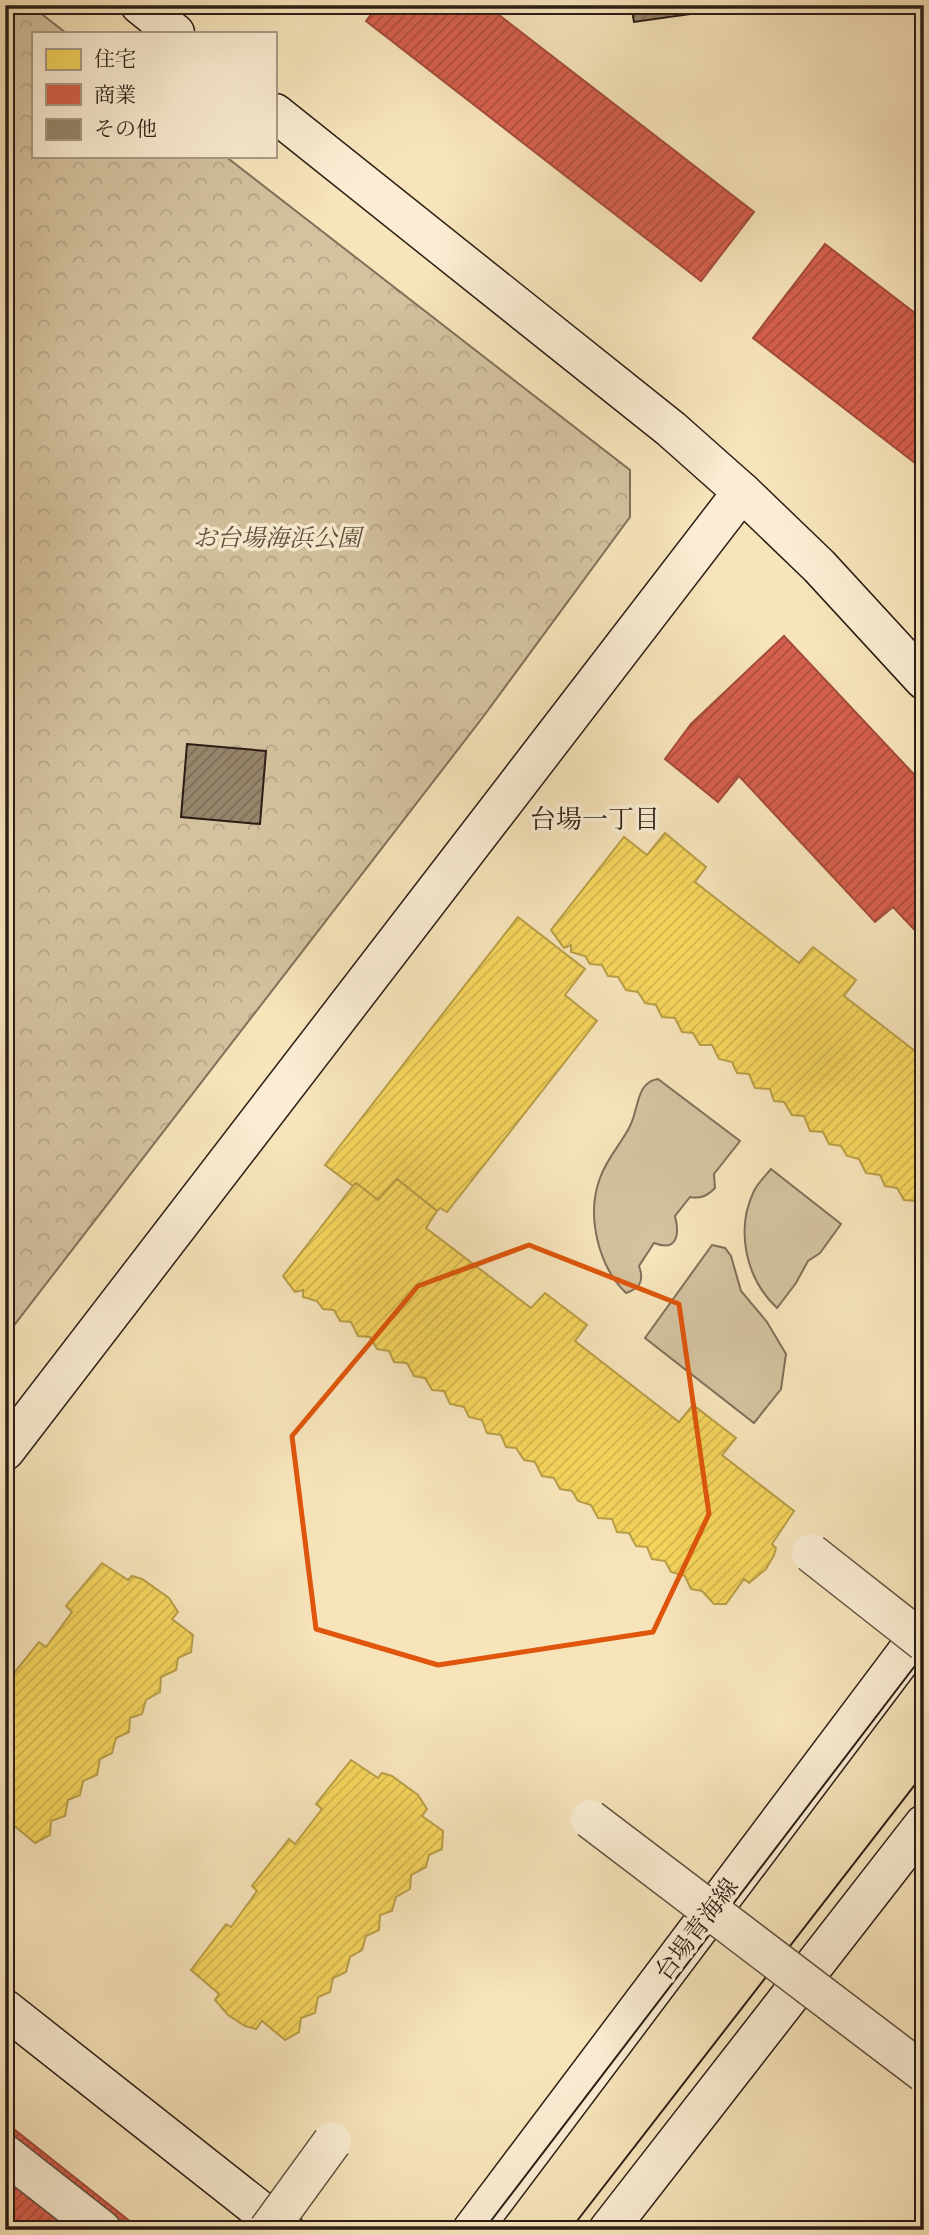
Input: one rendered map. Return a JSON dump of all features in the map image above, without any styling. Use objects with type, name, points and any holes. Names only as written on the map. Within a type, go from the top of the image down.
[{"type":"street","points":[[140,5],[174,32]]},
{"type":"street","points":[[276,114],[671,429],[819,566],[924,680]]},
{"type":"street","points":[[5,1451],[742,492]]},
{"type":"street","points":[[811,1553],[924,1642]]},
{"type":"street","name":"台場青海線","points":[[472,2230],[924,1629]]},
{"type":"street","points":[[590,1819],[924,2073]]},
{"type":"street","points":[[608,2230],[924,1824]]},
{"type":"street","points":[[5,2009],[285,2230]]},
{"type":"street","points":[[268,2230],[332,2141]]},
{"type":"street","points":[[5,2154],[102,2230]]},
{"type":"highlighted area","points":[[529,1245],[679,1304],[709,1514],[653,1632],[438,1665],[316,1629],[292,1436],[418,1286]]},
{"type":"green space","name":"お台場海浜公園","points":[[5,5],[30,5],[65,32],[32,32],[32,158],[228,158],[630,470],[630,517],[483,717],[5,1337]]},
{"type":"green space","points":[[658,1079],[740,1141],[714,1174],[715,1188],[704,1196],[690,1197],[675,1216],[675,1240],[668,1245],[654,1243],[639,1266],[640,1283],[626,1293],[608,1269],[597,1239],[594,1208],[596,1192],[606,1164],[630,1126],[642,1091],[651,1081]]},
{"type":"green space","points":[[771,1169],[841,1224],[820,1253],[808,1261],[777,1308],[766,1296],[751,1269],[745,1238],[748,1206],[754,1191]]},
{"type":"green space","points":[[712,1245],[725,1248],[731,1256],[741,1291],[767,1322],[786,1354],[781,1389],[754,1423],[645,1338]]},
{"type":"building: 住宅","points":[[665,833],[706,867],[695,882],[799,963],[813,947],[856,980],[844,996],[924,1058],[924,1214],[920,1213],[915,1201],[904,1200],[897,1188],[885,1186],[880,1175],[866,1173],[859,1159],[847,1156],[841,1146],[829,1144],[823,1132],[810,1131],[804,1116],[792,1115],[784,1102],[774,1101],[770,1089],[755,1088],[749,1074],[737,1073],[732,1062],[719,1059],[712,1045],[700,1045],[693,1033],[682,1032],[675,1018],[662,1017],[656,1005],[645,1003],[638,992],[626,990],[618,977],[608,976],[602,965],[590,964],[585,956],[571,952],[571,945],[564,948],[551,930],[624,837],[647,855]]},
{"type":"building: 住宅","points":[[518,917],[585,969],[565,995],[597,1021],[447,1212],[440,1208],[437,1211],[397,1179],[378,1200],[325,1165]]},
{"type":"building: 住宅","points":[[397,1179],[437,1211],[426,1228],[531,1308],[545,1293],[587,1325],[575,1341],[679,1422],[693,1405],[736,1438],[722,1455],[794,1511],[772,1544],[776,1548],[766,1569],[749,1583],[744,1579],[726,1604],[714,1604],[702,1591],[691,1589],[685,1576],[671,1572],[665,1561],[652,1559],[647,1547],[636,1546],[629,1533],[617,1532],[612,1519],[598,1518],[591,1505],[578,1501],[572,1491],[560,1489],[554,1478],[542,1476],[535,1462],[524,1460],[516,1448],[506,1447],[501,1435],[487,1433],[482,1420],[469,1417],[464,1407],[450,1404],[444,1391],[432,1390],[425,1378],[414,1376],[407,1363],[394,1362],[389,1351],[377,1349],[370,1337],[358,1336],[351,1322],[340,1321],[334,1310],[323,1309],[317,1301],[303,1297],[303,1290],[295,1292],[283,1276],[353,1186],[356,1183],[378,1200]]},
{"type":"building: 住宅","points":[[102,1563],[128,1580],[132,1576],[142,1579],[169,1598],[178,1612],[172,1619],[193,1635],[191,1652],[178,1658],[176,1670],[161,1677],[160,1692],[146,1700],[142,1714],[130,1718],[129,1732],[116,1738],[112,1753],[100,1759],[97,1775],[83,1781],[80,1795],[68,1800],[65,1816],[51,1821],[50,1835],[35,1843],[12,1824],[5,1832],[5,1684],[39,1642],[46,1647],[72,1612],[66,1606]]},
{"type":"building: 住宅","points":[[351,1760],[378,1778],[382,1773],[392,1776],[418,1795],[427,1809],[422,1816],[443,1831],[442,1849],[429,1855],[426,1867],[411,1875],[410,1889],[396,1897],[392,1911],[380,1915],[379,1930],[366,1936],[362,1950],[350,1957],[346,1972],[333,1978],[330,1992],[318,1997],[315,2013],[301,2018],[299,2032],[285,2040],[262,2021],[256,2029],[245,2026],[228,2015],[215,2000],[219,1994],[191,1970],[226,1924],[231,1927],[257,1891],[252,1886],[289,1839],[295,1844],[322,1809],[316,1804]]},
{"type":"building: 商業","points":[[378,5],[486,5],[754,212],[701,281],[366,21]]},
{"type":"building: 商業","points":[[825,244],[924,320],[924,470],[753,338]]},
{"type":"building: 商業","points":[[784,636],[924,785],[924,940],[893,907],[875,922],[739,776],[718,802],[665,759],[691,724]]},
{"type":"building: 商業","points":[[5,2122],[141,2230],[5,2230]]},
{"type":"building: その他","points":[[631,5],[755,5],[634,22]]},
{"type":"building: その他","points":[[187,744],[266,751],[260,824],[181,817]]},
{"type":"tram line","points":[[484,2230],[924,1654]]},
{"type":"tram line","points":[[570,2230],[924,1773]]},
{"type":"district","name":"台場一丁目","points":[[595,820]]}]
